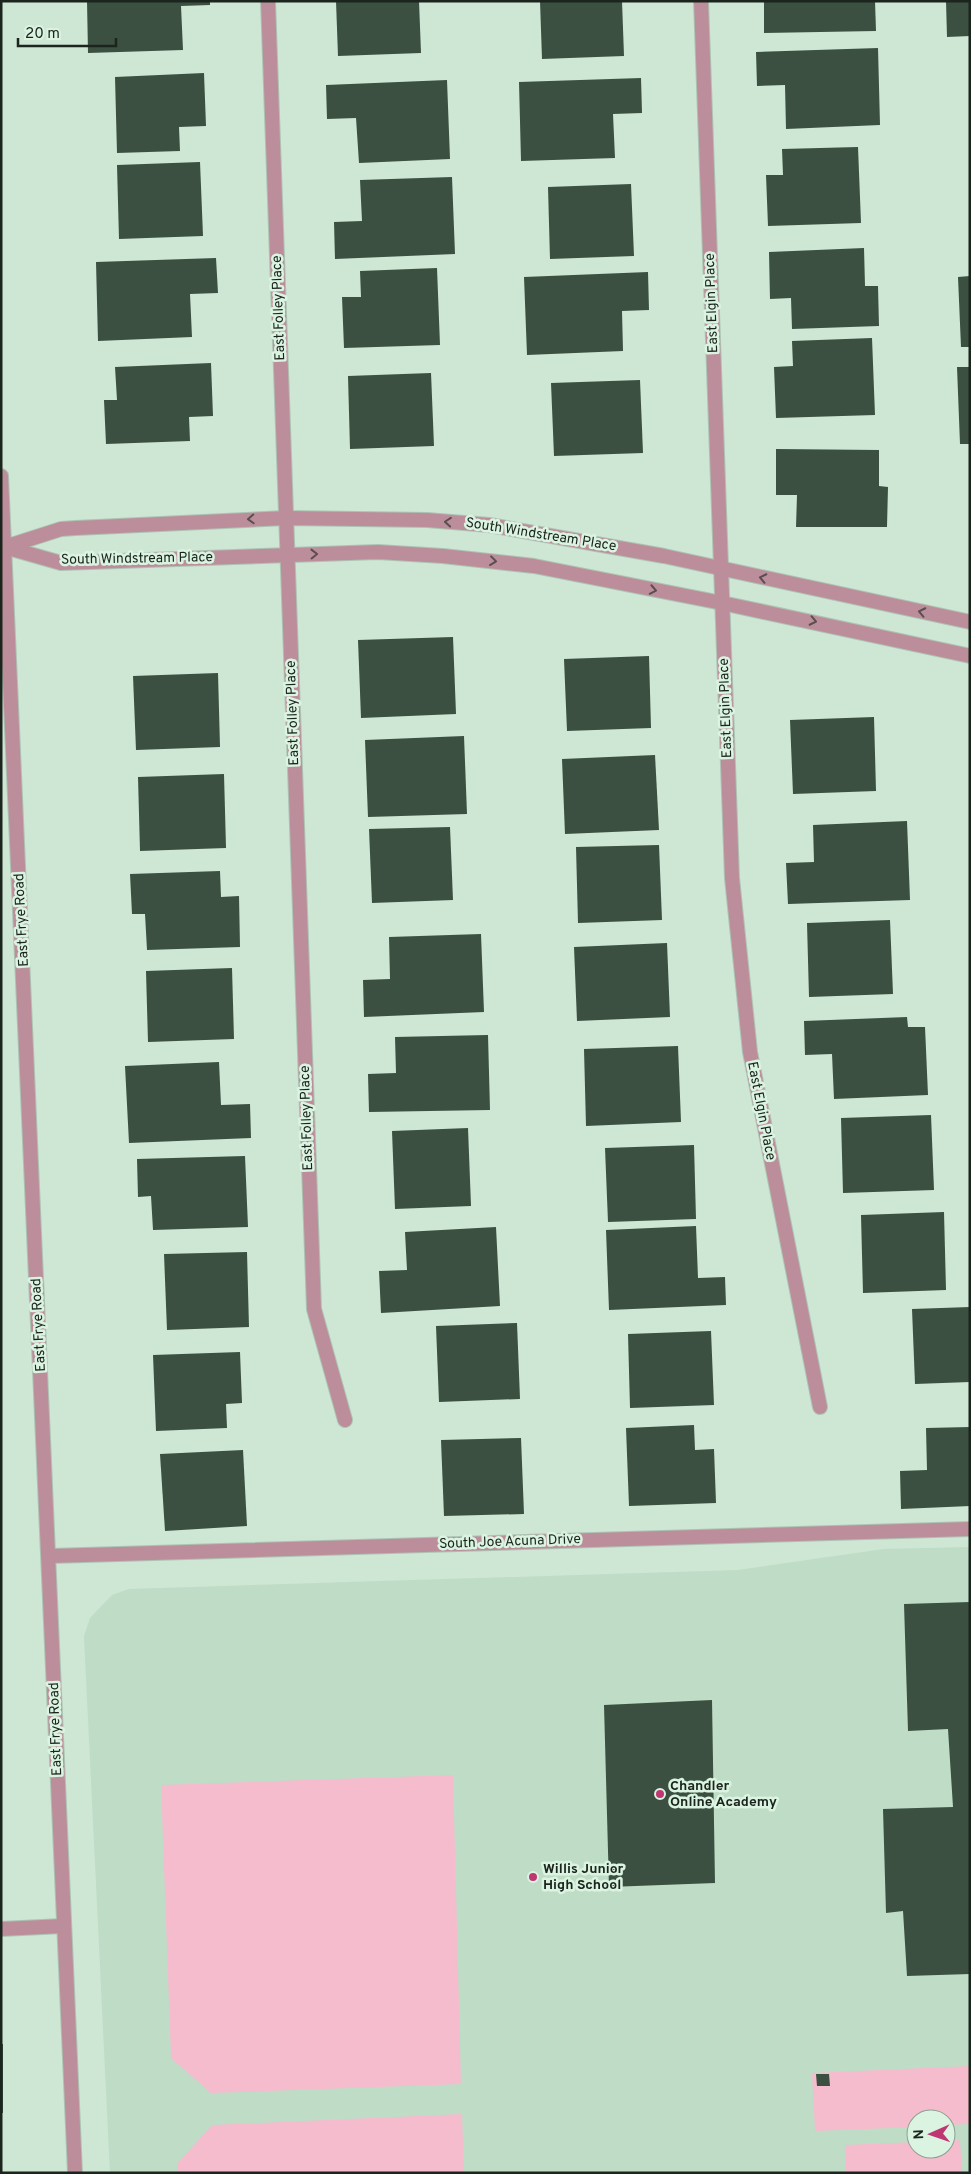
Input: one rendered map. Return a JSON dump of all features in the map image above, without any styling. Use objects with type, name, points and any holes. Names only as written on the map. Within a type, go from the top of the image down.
[{"type":"street","name":"East Folley Place","points":[[268,1],[314,1309],[345,1420]]},
{"type":"street","name":"East Elgin Place","points":[[701,1],[732,878],[750,1052],[820,1407]]},
{"type":"street","name":"East Frye Road","points":[[1,476],[5,547],[7,733],[50,1556],[63,1926],[75,2173]]},
{"type":"street","name":"South Windstream Place","points":[[5,547],[61,530],[286,518],[427,520],[489,525],[568,538],[721,568],[970,622]]},
{"type":"street","name":"South Windstream Place","points":[[5,547],[61,563],[378,552],[443,556],[534,566],[722,603],[970,656]]},
{"type":"street","name":"South Joe Acuna Drive","points":[[50,1556],[970,1529]]},
{"type":"street","points":[[1,1929],[63,1926]]},
{"type":"shaded area","name":"Willis Junior High School","points":[[970,1547],[970,2173],[110,2173],[84,1636],[90,1618],[112,1595],[129,1589],[738,1570],[884,1549]]},
{"type":"shaded area","points":[[453,1775],[461,2084],[211,2093],[171,2058],[161,1785]]},
{"type":"shaded area","points":[[970,2066],[970,2124],[956,2125],[956,2109],[906,2109],[906,2127],[815,2131],[812,2073]]},
{"type":"shaded area","points":[[462,2114],[464,2173],[177,2173],[177,2164],[212,2125]]},
{"type":"shaded area","points":[[956,2140],[960,2140],[962,2173],[846,2173],[845,2145],[906,2142],[906,2159],[956,2159]]},
{"type":"building","points":[[87,1],[210,1],[210,5],[181,6],[183,50],[88,53]]},
{"type":"building","points":[[336,1],[419,1],[421,53],[338,56]]},
{"type":"building","points":[[540,1],[622,1],[624,56],[542,59]]},
{"type":"building","points":[[764,1],[875,1],[876,31],[764,33]]},
{"type":"building","points":[[946,1],[970,1],[970,36],[947,37]]},
{"type":"building","points":[[878,48],[880,125],[786,129],[785,85],[757,86],[756,52]]},
{"type":"building","points":[[204,73],[206,126],[179,127],[180,151],[117,153],[115,77]]},
{"type":"building","points":[[641,78],[642,113],[613,114],[615,158],[521,161],[519,82]]},
{"type":"building","points":[[447,80],[450,159],[359,163],[356,118],[327,119],[326,85]]},
{"type":"building","points":[[858,147],[861,223],[768,226],[766,175],[783,175],[782,149]]},
{"type":"building","points":[[200,162],[203,236],[119,239],[117,165]]},
{"type":"building","points":[[452,177],[455,254],[335,259],[334,222],[362,221],[360,180]]},
{"type":"building","points":[[631,184],[634,256],[550,259],[548,187]]},
{"type":"building","points":[[864,248],[865,286],[878,286],[879,326],[792,329],[791,298],[770,299],[769,252]]},
{"type":"building","points":[[216,258],[218,293],[190,294],[192,337],[98,341],[96,262]]},
{"type":"building","points":[[437,268],[440,345],[344,348],[342,297],[361,297],[360,271]]},
{"type":"building","points":[[648,272],[649,310],[622,311],[623,351],[527,355],[524,277]]},
{"type":"building","points":[[970,276],[970,347],[961,347],[958,277]]},
{"type":"building","points":[[872,338],[875,415],[776,418],[774,367],[793,366],[792,341]]},
{"type":"building","points":[[211,363],[213,416],[189,417],[190,441],[106,444],[104,400],[117,400],[115,367]]},
{"type":"building","points":[[957,367],[970,367],[970,444],[960,444]]},
{"type":"building","points":[[431,373],[434,446],[350,449],[348,376]]},
{"type":"building","points":[[640,380],[643,453],[554,456],[551,383]]},
{"type":"building","points":[[776,449],[879,450],[879,486],[888,487],[887,527],[796,527],[797,495],[776,495]]},
{"type":"building","points":[[453,637],[456,714],[361,718],[358,640]]},
{"type":"building","points":[[649,656],[651,728],[567,731],[564,659]]},
{"type":"building","points":[[218,673],[220,747],[136,750],[133,676]]},
{"type":"building","points":[[874,717],[876,791],[793,794],[790,720]]},
{"type":"building","points":[[464,736],[467,814],[368,817],[365,740]]},
{"type":"building","points":[[655,755],[659,830],[565,834],[562,759]]},
{"type":"building","points":[[224,774],[226,848],[140,851],[138,777]]},
{"type":"building","points":[[907,821],[910,900],[788,904],[786,863],[814,862],[813,825]]},
{"type":"building","points":[[450,827],[453,900],[372,903],[369,829]]},
{"type":"building","points":[[659,845],[662,920],[578,923],[576,847]]},
{"type":"building","points":[[220,871],[221,897],[239,896],[240,947],[147,950],[145,914],[132,914],[130,874]]},
{"type":"building","points":[[890,920],[893,994],[809,997],[807,923]]},
{"type":"building","points":[[481,934],[484,1012],[364,1017],[363,980],[390,979],[389,937]]},
{"type":"building","points":[[667,943],[670,1017],[577,1021],[574,947]]},
{"type":"building","points":[[232,968],[234,1039],[148,1042],[146,971]]},
{"type":"building","points":[[907,1017],[908,1027],[925,1027],[928,1095],[834,1099],[832,1054],[805,1055],[804,1021]]},
{"type":"building","points":[[488,1035],[490,1110],[369,1112],[368,1074],[396,1073],[395,1037]]},
{"type":"building","points":[[678,1046],[681,1122],[586,1126],[584,1049]]},
{"type":"building","points":[[219,1062],[221,1105],[250,1104],[251,1138],[129,1143],[125,1066]]},
{"type":"building","points":[[931,1115],[934,1190],[843,1193],[841,1118]]},
{"type":"building","points":[[468,1128],[471,1206],[395,1209],[392,1131]]},
{"type":"building","points":[[694,1145],[696,1219],[608,1222],[605,1148]]},
{"type":"building","points":[[245,1156],[248,1227],[153,1230],[151,1196],[138,1197],[137,1159]]},
{"type":"building","points":[[944,1212],[946,1290],[863,1293],[861,1215]]},
{"type":"building","points":[[696,1226],[698,1278],[725,1277],[726,1305],[609,1310],[606,1230]]},
{"type":"building","points":[[496,1227],[500,1306],[381,1313],[379,1271],[407,1270],[405,1232]]},
{"type":"building","points":[[247,1252],[249,1327],[167,1330],[164,1254]]},
{"type":"building","points":[[970,1307],[970,1382],[915,1384],[912,1309]]},
{"type":"building","points":[[517,1323],[520,1399],[439,1402],[436,1326]]},
{"type":"building","points":[[711,1331],[714,1405],[630,1408],[628,1334]]},
{"type":"building","points":[[240,1352],[242,1403],[226,1404],[227,1428],[156,1431],[153,1355]]},
{"type":"building","points":[[694,1425],[695,1450],[714,1449],[716,1503],[629,1506],[626,1428]]},
{"type":"building","points":[[970,1427],[970,1506],[901,1509],[900,1471],[927,1470],[926,1428]]},
{"type":"building","points":[[521,1438],[524,1514],[444,1516],[441,1440]]},
{"type":"building","points":[[243,1450],[247,1526],[165,1531],[160,1454]]},
{"type":"building","points":[[970,1602],[970,1974],[907,1976],[903,1911],[886,1913],[883,1809],[953,1807],[948,1729],[908,1731],[904,1604]]},
{"type":"building","name":"Chandler Online Academy","points":[[712,1700],[715,1883],[609,1887],[604,1705]]},
{"type":"building","points":[[1,2044],[3,2044],[3,2113],[1,2113]]},
{"type":"building","points":[[816,2074],[829,2074],[830,2086],[817,2086]]},
{"type":"place","name":"Chandler Online Academy","points":[[660,1794]]},
{"type":"place","name":"Willis Junior High School","points":[[533,1877]]}]
